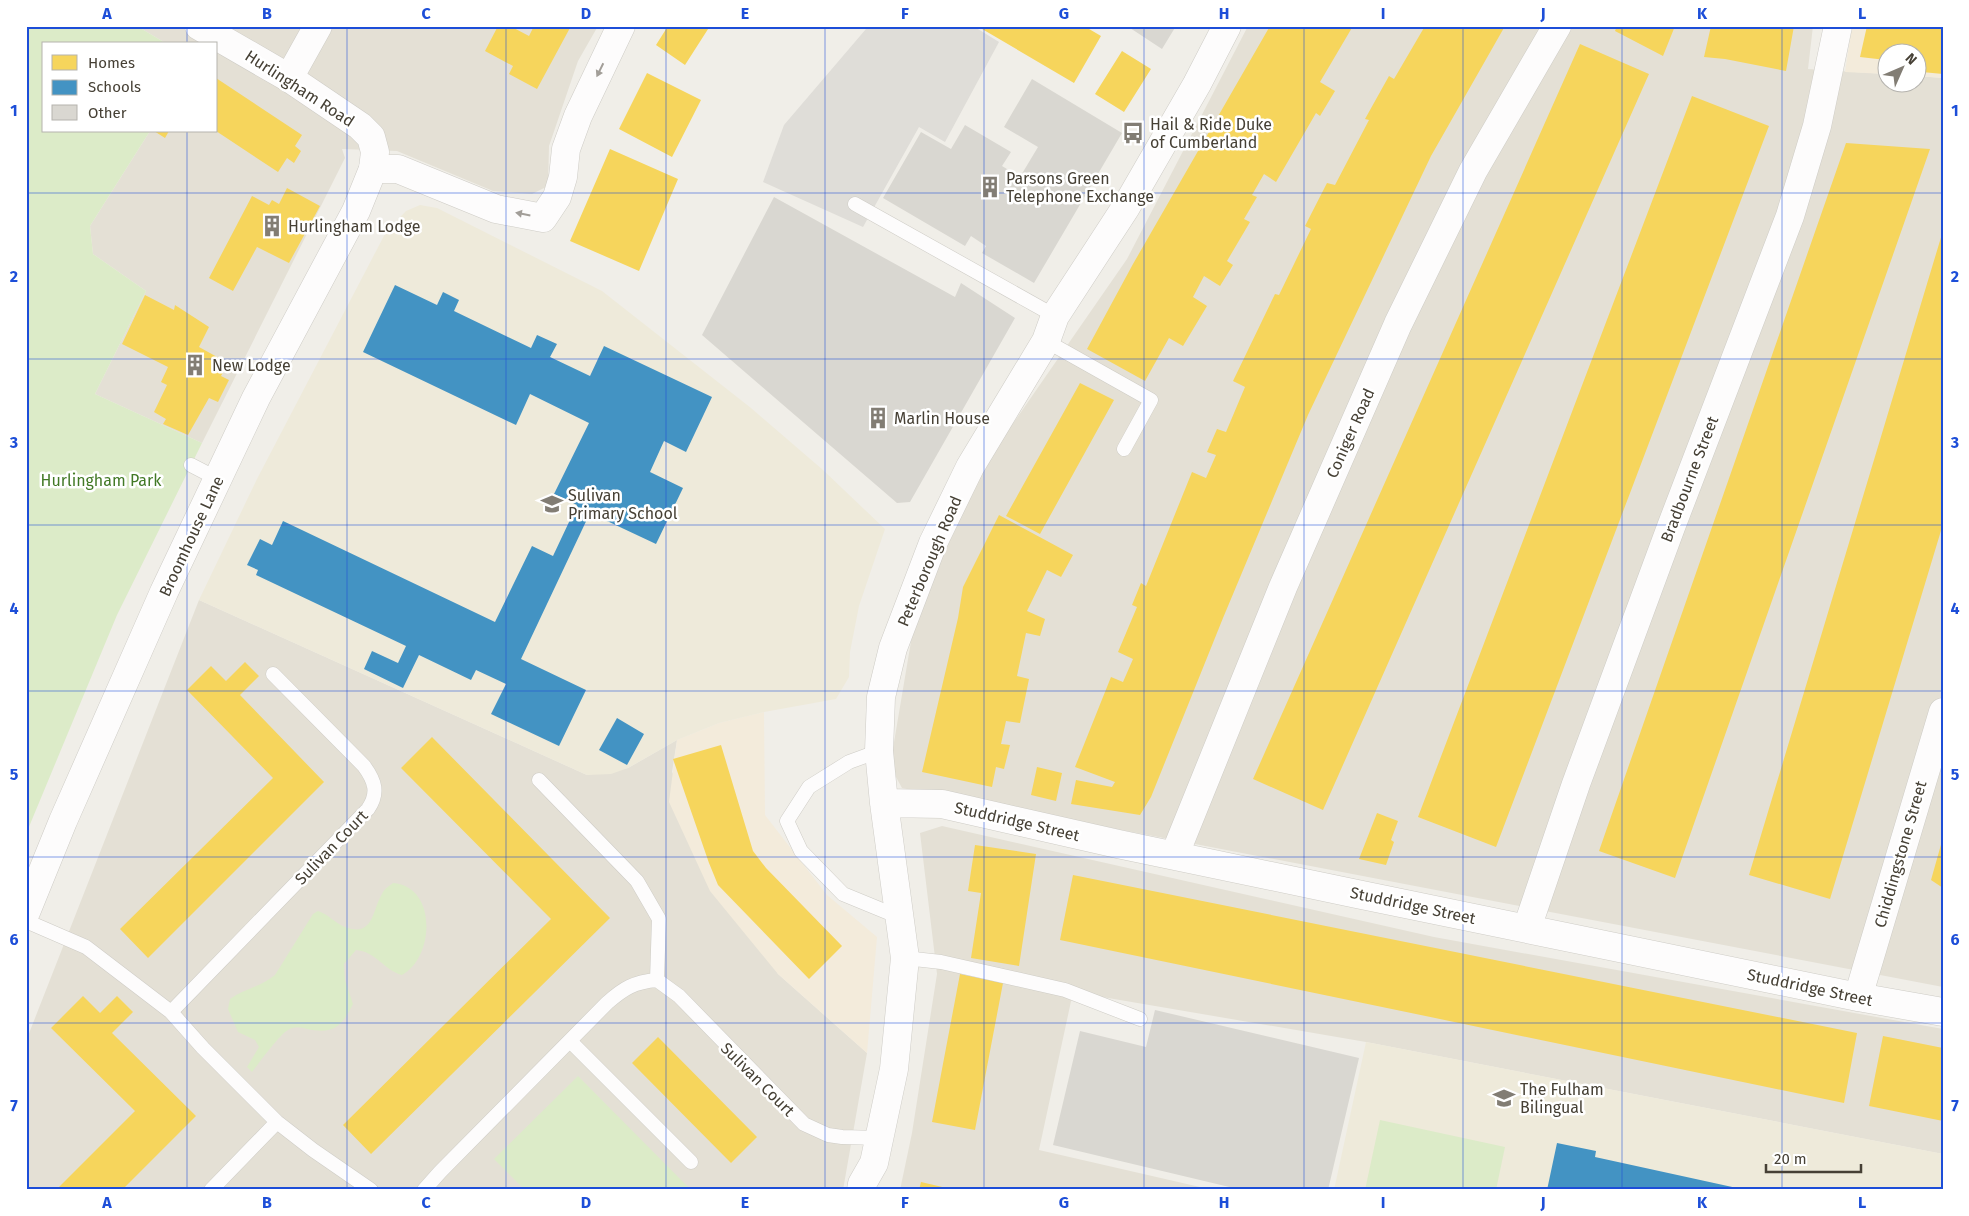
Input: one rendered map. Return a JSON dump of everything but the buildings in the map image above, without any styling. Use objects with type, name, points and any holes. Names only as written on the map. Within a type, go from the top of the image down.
[{"type":"street","name":"Hurlingham Road","points":[[200,26],[289,78],[360,126],[371,137],[375,152],[373,169]]},
{"type":"street","points":[[289,78],[318,26]]},
{"type":"street","points":[[373,169],[398,169],[496,209],[543,218],[557,197],[563,177],[566,149],[578,116],[621,26]]},
{"type":"street","name":"Peterborough Road","points":[[861,1190],[876,1150],[894,1069],[905,958],[878,751],[881,697],[893,648],[933,543],[970,467],[1050,328],[1126,207],[1197,84],[1227,26]]},
{"type":"street","name":"Coniger Road","points":[[1175,854],[1283,587],[1398,324],[1473,171],[1557,26]]},
{"type":"street","name":"Bradbourne Street","points":[[1527,928],[1576,784],[1657,564],[1790,216],[1817,126],[1838,26]]},
{"type":"street","name":"Broomhouse Lane","points":[[26,912],[63,821],[164,592],[256,398],[356,211],[373,169]]},
{"type":"street","name":"Chiddingstone Street","points":[[1858,997],[1943,712]]},
{"type":"street","name":"Studdridge Street","points":[[884,803],[942,804],[1118,844],[1175,854],[1858,997],[1943,1012]]},
{"type":"street","name":"Peterborough Road","points":[[876,1150],[879,1190]]},
{"type":"lane","points":[[855,204],[1050,328],[1151,400],[1124,449]]},
{"type":"lane","points":[[191,465],[218,478]]},
{"type":"lane","name":"Sulivan Court","points":[[171,1012],[374,801],[376,791],[373,778],[364,766],[273,674]]},
{"type":"lane","points":[[878,751],[849,762],[810,787],[787,821],[801,851],[843,894],[899,917]]},
{"type":"lane","points":[[424,1190],[622,990],[640,982],[657,980],[659,919],[650,900],[638,882],[539,780]]},
{"type":"lane","points":[[26,920],[86,947],[171,1012],[203,1048],[278,1122],[313,1150],[371,1190]]},
{"type":"lane","points":[[905,958],[941,962],[1064,990],[1140,1019]]},
{"type":"lane","name":"Sulivan Court","points":[[657,980],[679,996],[804,1124],[828,1135],[842,1137],[876,1150]]},
{"type":"lane","points":[[570,1041],[691,1162]]},
{"type":"lane","points":[[212,1190],[278,1122]]},
{"type":"lane","name":"Peterborough Road","points":[[870,1190],[876,1150]]},
{"type":"shaded area","points":[[137,26],[598,26],[578,61],[549,146],[548,186],[532,194],[493,191],[397,151],[342,149],[345,158],[202,443],[95,394],[146,291],[93,254],[90,226],[149,132],[218,132],[218,42],[164,42]]},
{"type":"shaded area","points":[[862,26],[973,26],[999,42],[945,142],[919,127],[863,227],[763,182],[784,125],[866,29]]},
{"type":"shaded area","points":[[1248,26],[1813,26],[1808,69],[1876,73],[1876,92],[1926,92],[1926,77],[1943,78],[1943,987],[902,788],[890,766],[918,600],[976,477],[1127,259]]},
{"type":"shaded area","points":[[1852,26],[1943,26],[1943,78],[1926,77],[1926,42],[1876,42],[1876,74],[1845,72]]},
{"type":"shaded area","name":"Sulivan Primary School","points":[[420,205],[437,208],[602,291],[751,408],[823,470],[885,529],[859,606],[850,652],[849,677],[836,699],[764,712],[719,723],[677,740],[628,768],[611,774],[587,775],[199,600],[257,479],[386,232],[406,211]]},
{"type":"shaded area","points":[[199,600],[587,775],[628,768],[677,740],[672,772],[778,974],[867,1053],[843,1190],[26,1190],[26,1041]]},
{"type":"shaded area","points":[[764,712],[765,815],[827,895],[877,937],[867,1053],[778,974],[710,891],[669,802],[677,740],[719,723]]},
{"type":"shaded area","points":[[942,826],[1434,937],[1943,1029],[1943,1154],[1366,1042],[1073,992],[1039,1150],[1213,1190],[900,1190],[912,1133],[937,974],[920,833]]},
{"type":"shaded area","name":"The Fulham Bilingual","points":[[1366,1042],[1943,1154],[1943,1190],[1334,1190]]},
{"type":"green space","name":"Hurlingham Park","points":[[26,26],[137,26],[164,42],[42,42],[42,132],[149,132],[90,226],[93,254],[146,291],[95,394],[202,443],[117,615],[26,834]]},
{"type":"green space","points":[[393,883],[407,887],[418,896],[424,909],[426,923],[425,939],[421,953],[413,966],[402,975],[396,973],[369,954],[356,950],[344,964],[345,980],[353,1004],[340,1024],[330,1030],[323,1031],[298,1027],[288,1030],[252,1072],[247,1067],[259,1047],[255,1040],[238,1032],[228,1009],[230,999],[275,975],[313,914],[318,911],[345,927],[362,929],[371,921],[383,892]]},
{"type":"green space","points":[[578,1076],[691,1190],[525,1190],[494,1159]]},
{"type":"green space","points":[[1380,1120],[1505,1147],[1496,1190],[1365,1190]]},
{"type":"place","name":"Hail & Ride Duke of Cumberland","points":[[1133,133]]},
{"type":"place","name":"Parsons Green Telephone Exchange","points":[[990,187]]},
{"type":"place","name":"Hurlingham Lodge","points":[[272,226]]},
{"type":"place","name":"New Lodge","points":[[195,365]]},
{"type":"place","name":"Marlin House","points":[[878,418]]},
{"type":"place","name":"Sulivan Primary School","points":[[552,504]]},
{"type":"place","name":"The Fulham Bilingual","points":[[1504,1098]]}]
